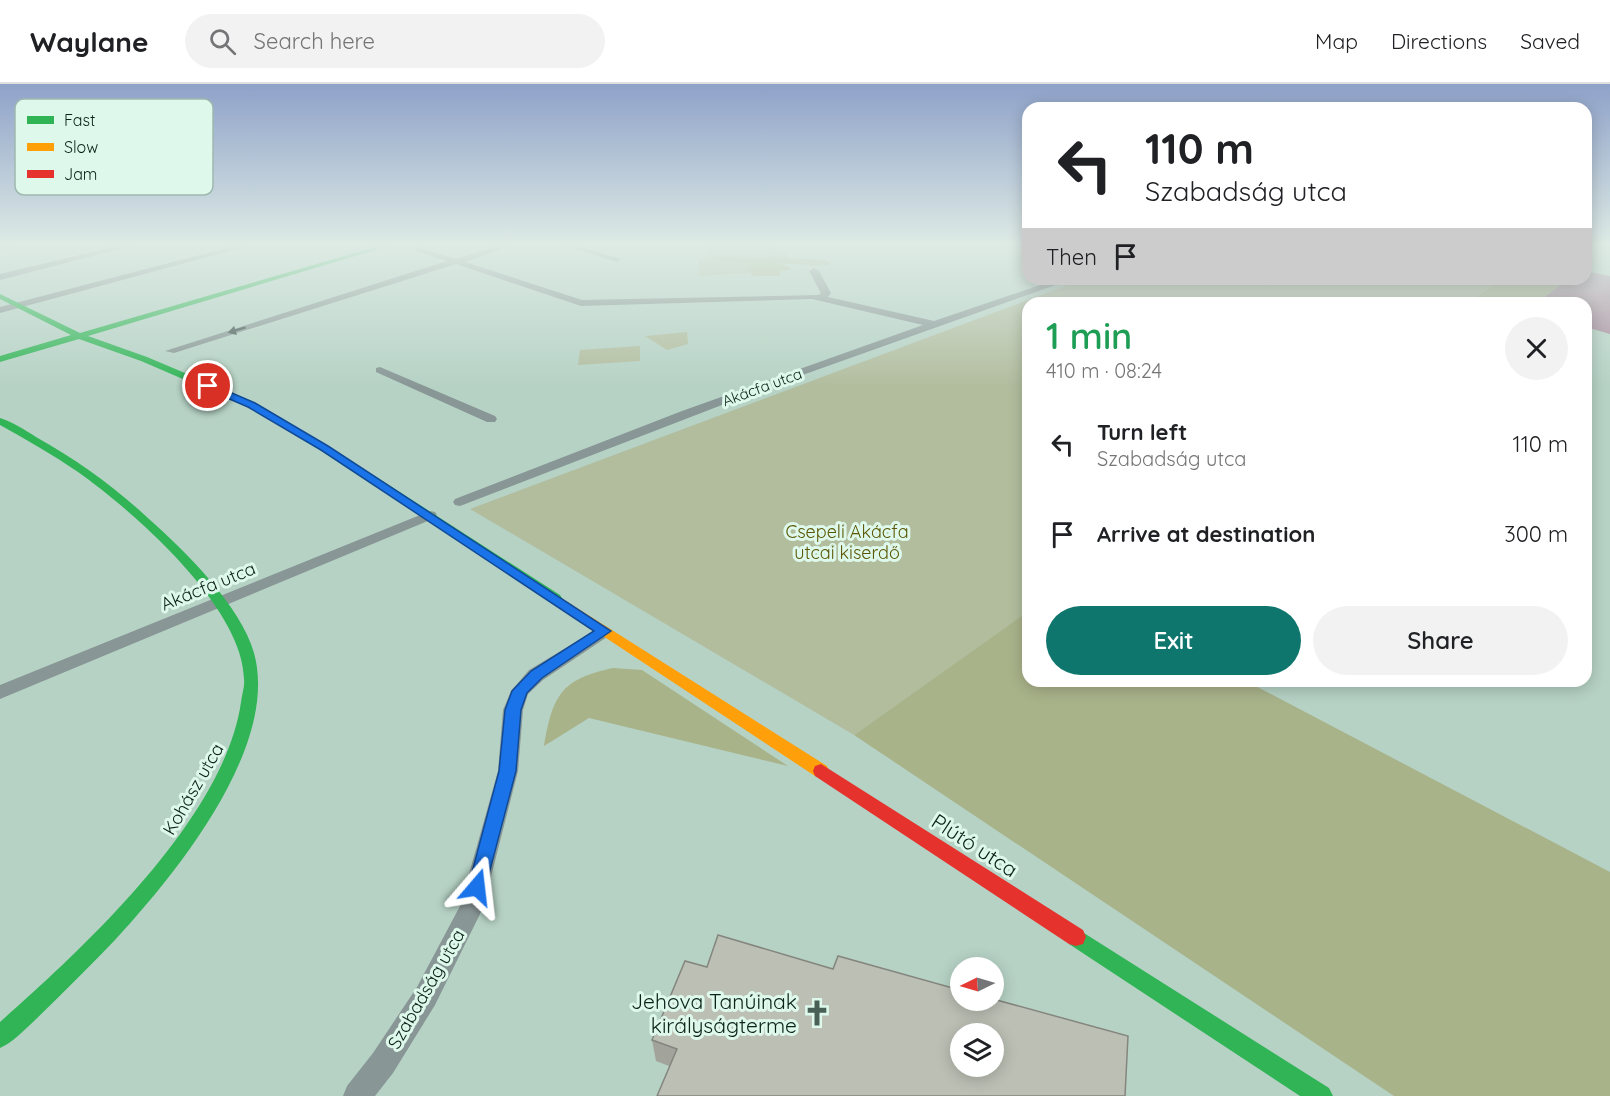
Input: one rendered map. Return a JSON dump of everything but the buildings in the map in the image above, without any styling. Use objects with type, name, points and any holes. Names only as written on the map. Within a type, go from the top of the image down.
[{"type":"street","points":[[0,310],[67,292]]},
{"type":"street","points":[[0,358],[226,292]]},
{"type":"street","points":[[170,351],[357,292]]},
{"type":"street","points":[[550,292],[588,304],[822,297],[932,324]]},
{"type":"street","points":[[822,297],[826,292]]},
{"type":"street","name":"Akácfa utca","points":[[460,502],[671,420],[932,324],[1027,292]]},
{"type":"street","points":[[0,296],[77,335],[252,405],[430,515],[604,631]]},
{"type":"street","points":[[101,344],[97,339],[101,332],[133,319]]},
{"type":"street","points":[[380,370],[490,419]]},
{"type":"street","name":"Kohász utca","points":[[0,421],[48,448],[106,488],[164,540],[220,603],[246,649],[252,680],[248,716],[234,757],[189,833],[152,885],[49,995],[0,1037]]},
{"type":"street","name":"Akácfa utca","points":[[0,692],[430,515]]},
{"type":"street","name":"Szabadság utca","points":[[357,1096],[383,1063],[426,996],[471,908],[508,771],[513,710],[520,691],[536,675],[604,631]]},
{"type":"street","name":"Plútó utca","points":[[604,631],[826,772],[1321,1096]]},
{"type":"green space","name":"Csepeli Akácfa utcai kiserdő","points":[[1049,292],[1482,292],[1476,297],[1036,297]]},
{"type":"green space","points":[[1483,292],[1551,292],[1544,297],[1476,297]]},
{"type":"green space","name":"Csepeli Akácfa utcai kiserdő","points":[[1022,302],[1022,616],[854,735],[470,509]]},
{"type":"green space","points":[[687,332],[688,344],[667,350],[645,336]]},
{"type":"green space","points":[[640,346],[640,361],[578,365],[580,350]]},
{"type":"green space","points":[[1022,616],[1022,687],[1257,687],[1610,872],[1610,1096],[1394,1096],[854,735]]},
{"type":"green space","points":[[613,668],[642,670],[788,766],[589,718],[544,746],[551,714],[562,692],[582,678]]},
{"type":"shaded area","points":[[1551,292],[1610,292],[1610,334],[1592,329],[1592,297],[1544,297]]},
{"type":"traffic: fast","points":[[0,359],[228,292]]},
{"type":"traffic: fast","points":[[0,296],[77,335],[144,359],[252,405],[324,448],[555,598]]},
{"type":"traffic: fast","points":[[0,421],[42,444],[82,470],[159,534],[211,592],[232,622],[246,651],[252,679],[246,725],[226,774],[196,825],[159,875],[118,923],[0,1037]]},
{"type":"traffic: fast","points":[[1076,937],[1321,1096]]},
{"type":"traffic: slow","points":[[555,598],[821,771]]},
{"type":"traffic: jam","points":[[821,771],[1076,937]]},
{"type":"place","name":"Jehova Tanúinak királyságterme","points":[[817,1013]]},
{"type":"route","points":[[208,386],[252,405],[324,448],[420,508],[604,631],[536,675],[520,691],[513,710],[508,771],[477,887]]}]
